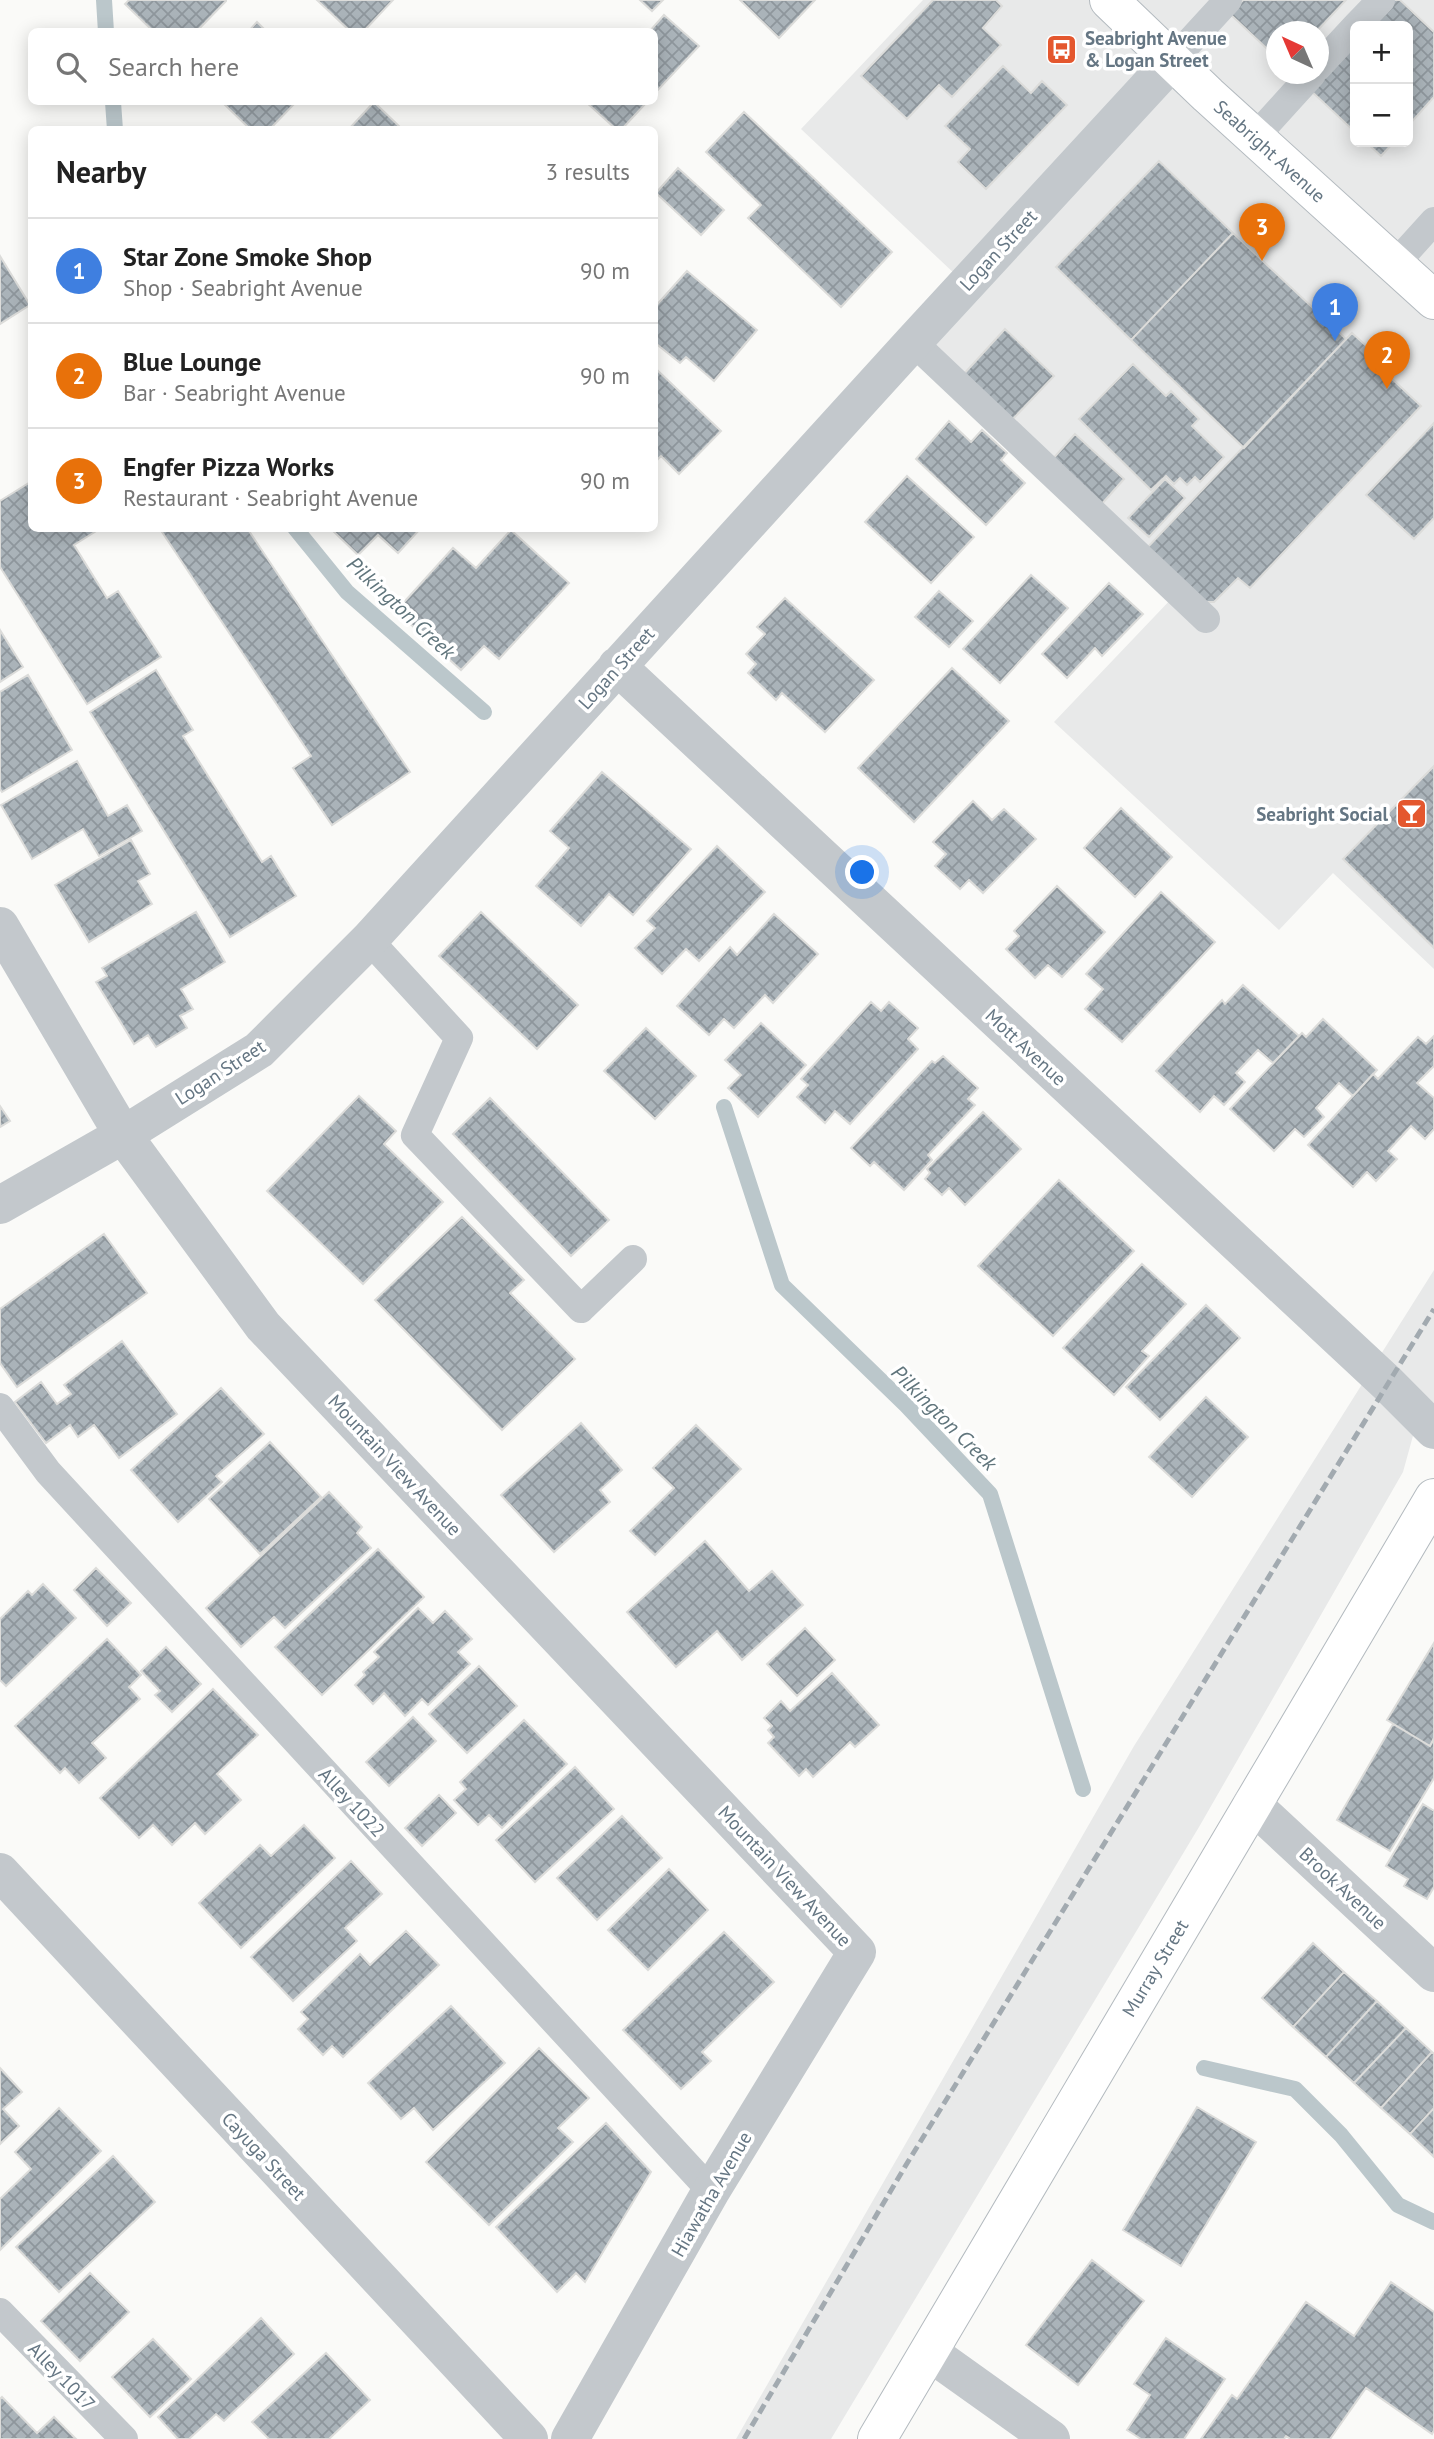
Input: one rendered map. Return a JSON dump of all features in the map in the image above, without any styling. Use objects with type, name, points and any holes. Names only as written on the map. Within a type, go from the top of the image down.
[{"type":"main road","name":"Seabright Avenue","points":[[1109,0],[1434,300]]},
{"type":"main road","name":"Murray Street","points":[[877,2439],[1434,1498]]},
{"type":"street","name":"Logan Street","points":[[0,1205],[123,1135],[259,1051],[369,940],[1173,60]]},
{"type":"street","name":"Mott Avenue","points":[[617,666],[1387,1383],[1434,1430]]},
{"type":"street","name":"Mountain View Avenue","points":[[0,926],[123,1135],[263,1326],[857,1952]]},
{"type":"street","name":"Brook Avenue","points":[[1252,1804],[1434,1973]]},
{"type":"street","name":"Cayuga Street","points":[[0,1872],[528,2439]]},
{"type":"street","name":"Hiawatha Avenue","points":[[570,2439],[711,2191],[857,1952]]},
{"type":"street","points":[[929,2352],[1051,2439]]},
{"type":"lane","points":[[1173,60],[1228,0]]},
{"type":"lane","points":[[1362,21],[1381,0]]},
{"type":"lane","points":[[1329,55],[1350,33]]},
{"type":"lane","points":[[1255,137],[1303,84]]},
{"type":"lane","points":[[1395,264],[1434,221]]},
{"type":"lane","points":[[914,342],[1206,618]]},
{"type":"lane","points":[[369,940],[459,1038],[415,1135],[581,1309],[634,1259]]},
{"type":"lane","name":"Alley 1022","points":[[0,1407],[48,1472],[711,2191]]},
{"type":"lane","name":"Alley 1017","points":[[0,2312],[124,2439]]},
{"type":"shaded area","points":[[923,0],[1434,0],[1434,969],[1333,873],[1279,930],[1054,722],[1174,596],[915,357],[974,292],[801,129]]},
{"type":"shaded area","points":[[1434,1270],[1434,1404],[1424,1396],[1403,1472],[1199,1827],[831,2439],[736,2439],[1134,1746]]},
{"type":"building","points":[[129,0],[226,0],[200,28],[150,28],[125,4]]},
{"type":"building","points":[[317,0],[393,0],[367,28],[347,28]]},
{"type":"building","points":[[640,0],[663,0],[652,11]]},
{"type":"building","points":[[740,0],[815,0],[779,38]]},
{"type":"building","points":[[933,0],[996,0],[1002,6],[983,28],[1001,45],[952,97],[939,85],[907,119],[861,76]]},
{"type":"building","points":[[1243,0],[1346,0],[1326,21],[1266,21],[1266,48],[1230,14]]},
{"type":"building","points":[[1393,0],[1400,0],[1434,32],[1434,97],[1413,120],[1413,21],[1373,21]]},
{"type":"building","points":[[664,15],[699,46],[658,90],[658,28],[653,28]]},
{"type":"building","points":[[257,22],[263,28],[252,28]]},
{"type":"building","points":[[1350,45],[1350,127],[1309,89],[1314,84],[1329,84],[1329,68]]},
{"type":"building","points":[[1003,66],[1031,93],[1042,81],[1067,105],[986,189],[958,162],[970,149],[945,126]]},
{"type":"building","points":[[225,105],[293,105],[273,126],[247,126]]},
{"type":"building","points":[[371,105],[377,105],[399,126],[352,126]]},
{"type":"building","points":[[589,105],[644,105],[625,126],[613,126]]},
{"type":"building","points":[[744,112],[892,252],[841,307],[748,218],[761,205],[706,152]]},
{"type":"building","points":[[1371,147],[1389,147],[1381,156]]},
{"type":"building","points":[[1159,161],[1233,233],[1131,340],[1056,267]]},
{"type":"building","points":[[678,168],[724,210],[701,235],[658,195],[658,191]]},
{"type":"building","points":[[1233,233],[1346,339],[1244,448],[1131,340]]},
{"type":"building","points":[[0,256],[28,302],[28,306],[0,324]]},
{"type":"building","points":[[687,271],[757,330],[714,381],[686,357],[680,363],[658,345],[658,304]]},
{"type":"building","points":[[1005,329],[1054,376],[1011,421],[962,376]]},
{"type":"building","points":[[1352,333],[1392,369],[1388,375],[1421,406],[1250,588],[1238,578],[1214,602],[1201,602],[1145,550]]},
{"type":"building","points":[[1133,364],[1166,396],[1171,391],[1199,419],[1192,426],[1224,457],[1200,482],[1195,477],[1187,485],[1180,478],[1174,484],[1166,476],[1151,490],[1079,419]]},
{"type":"building","points":[[658,371],[721,431],[679,474],[661,456],[658,459]]},
{"type":"building","points":[[949,421],[971,442],[982,430],[1007,453],[1001,460],[1025,483],[986,525],[916,459]]},
{"type":"building","points":[[1434,423],[1434,518],[1414,539],[1366,495]]},
{"type":"building","points":[[1075,434],[1124,479],[1100,506],[1051,461]]},
{"type":"building","points":[[907,476],[974,537],[931,583],[865,522]]},
{"type":"building","points":[[1165,479],[1185,498],[1149,537],[1128,518]]},
{"type":"building","points":[[28,484],[28,532],[95,532],[74,545],[107,598],[118,591],[161,657],[87,704],[0,567],[0,501]]},
{"type":"building","points":[[162,532],[250,532],[410,772],[332,825],[293,768],[311,756]]},
{"type":"building","points":[[334,532],[417,532],[398,553],[378,535],[358,555]]},
{"type":"building","points":[[509,532],[513,532],[569,583],[499,659],[484,646],[461,670],[396,611],[453,548],[476,568]]},
{"type":"building","points":[[1031,575],[1068,608],[1000,683],[963,649]]},
{"type":"building","points":[[1109,583],[1143,614],[1102,656],[1095,648],[1067,678],[1042,654]]},
{"type":"building","points":[[939,591],[973,621],[949,647],[915,617]]},
{"type":"building","points":[[785,598],[874,680],[825,732],[782,693],[776,700],[748,673],[756,664],[746,654],[765,634],[757,627]]},
{"type":"building","points":[[0,630],[23,667],[0,682]]},
{"type":"building","points":[[952,668],[1009,721],[914,822],[858,768]]},
{"type":"building","points":[[156,670],[193,730],[183,736],[262,862],[271,856],[296,896],[230,937],[90,712]]},
{"type":"building","points":[[28,675],[72,750],[2,792],[0,692]]},
{"type":"building","points":[[77,761],[108,816],[127,805],[142,831],[99,856],[83,829],[32,859],[1,805]]},
{"type":"building","name":"Seabright Social","points":[[1434,766],[1434,948],[1343,859]]},
{"type":"building","points":[[602,772],[691,849],[633,915],[609,894],[581,926],[536,886],[569,848],[550,831]]},
{"type":"building","points":[[973,801],[992,820],[1004,809],[1036,839],[983,893],[969,880],[960,889],[935,866],[946,854],[933,842]]},
{"type":"building","points":[[1121,808],[1172,857],[1135,897],[1084,848]]},
{"type":"building","points":[[131,840],[150,874],[138,881],[152,904],[89,942],[55,885]]},
{"type":"building","points":[[717,846],[765,892],[699,961],[686,949],[662,974],[635,948],[655,928],[647,921]]},
{"type":"building","points":[[1057,886],[1105,932],[1062,977],[1048,965],[1035,978],[1006,949],[1019,936],[1014,931]]},
{"type":"building","points":[[1161,892],[1215,942],[1122,1042],[1085,1009],[1103,989],[1086,974]]},
{"type":"building","points":[[196,912],[225,962],[181,989],[193,1009],[180,1016],[187,1028],[156,1047],[148,1035],[134,1044],[96,982],[107,976],[102,968]]},
{"type":"building","points":[[481,912],[578,1005],[537,1049],[439,956]]},
{"type":"building","points":[[774,914],[818,954],[773,1003],[765,995],[734,1028],[724,1019],[709,1035],[677,1006],[730,947],[737,955]]},
{"type":"building","points":[[1243,985],[1299,1036],[1273,1063],[1258,1050],[1236,1073],[1245,1082],[1224,1105],[1214,1096],[1200,1112],[1156,1071],[1222,1000],[1225,1004]]},
{"type":"building","points":[[871,1002],[881,1011],[889,1002],[918,1028],[908,1039],[918,1049],[850,1124],[835,1111],[825,1123],[797,1097],[808,1085],[801,1079]]},
{"type":"building","points":[[1323,1019],[1377,1070],[1353,1096],[1339,1083],[1316,1108],[1324,1117],[1304,1137],[1295,1129],[1274,1151],[1230,1109],[1302,1033],[1306,1037]]},
{"type":"building","points":[[761,1023],[806,1065],[758,1117],[728,1088],[741,1075],[725,1060]]},
{"type":"building","points":[[646,1028],[696,1076],[655,1119],[604,1071]]},
{"type":"building","points":[[1434,1036],[1434,1066],[1417,1083],[1434,1098],[1434,1129],[1425,1139],[1411,1126],[1388,1151],[1397,1159],[1376,1181],[1367,1172],[1353,1187],[1308,1145],[1373,1074],[1378,1079],[1418,1037],[1426,1044]]},
{"type":"building","points":[[943,1056],[978,1088],[968,1099],[975,1105],[928,1155],[932,1160],[904,1190],[874,1162],[870,1166],[851,1148],[932,1061],[935,1063]]},
{"type":"building","points":[[359,1096],[396,1131],[384,1144],[443,1202],[363,1284],[267,1191]]},
{"type":"building","points":[[490,1098],[609,1220],[571,1256],[453,1134]]},
{"type":"building","points":[[0,1106],[10,1121],[0,1127]]},
{"type":"building","points":[[983,1112],[1021,1149],[965,1205],[949,1188],[942,1195],[925,1179],[930,1173],[927,1169]]},
{"type":"building","points":[[1059,1180],[1134,1251],[1053,1336],[978,1266]]},
{"type":"building","points":[[462,1217],[524,1280],[510,1293],[575,1359],[502,1430],[375,1300]]},
{"type":"building","points":[[104,1234],[147,1293],[17,1387],[0,1363],[0,1309]]},
{"type":"building","points":[[1142,1264],[1186,1304],[1142,1351],[1149,1356],[1114,1395],[1063,1348]]},
{"type":"building","points":[[1206,1305],[1240,1338],[1160,1420],[1126,1387]]},
{"type":"building","points":[[122,1341],[177,1414],[119,1458],[94,1425],[78,1437],[70,1425],[46,1443],[15,1402],[41,1382],[57,1404],[71,1394],[64,1385]]},
{"type":"building","points":[[221,1388],[264,1434],[216,1476],[222,1482],[178,1522],[131,1470]]},
{"type":"building","points":[[1206,1397],[1248,1437],[1192,1497],[1149,1457]]},
{"type":"building","points":[[581,1423],[622,1470],[600,1490],[610,1502],[554,1552],[501,1495]]},
{"type":"building","points":[[696,1425],[741,1469],[655,1555],[630,1531],[674,1488],[653,1468]]},
{"type":"building","points":[[270,1442],[321,1497],[260,1554],[209,1499]]},
{"type":"building","points":[[329,1492],[362,1527],[357,1533],[371,1548],[285,1628],[274,1617],[241,1647],[206,1608]]},
{"type":"building","points":[[705,1541],[749,1591],[772,1571],[803,1605],[742,1660],[717,1631],[676,1667],[627,1612]]},
{"type":"building","points":[[378,1549],[424,1597],[322,1695],[275,1647]]},
{"type":"building","points":[[96,1568],[131,1603],[107,1626],[74,1590]]},
{"type":"building","points":[[43,1584],[76,1618],[6,1686],[0,1680],[0,1619],[28,1591],[32,1595]]},
{"type":"building","points":[[418,1608],[433,1623],[445,1611],[472,1639],[458,1652],[470,1664],[428,1705],[422,1699],[405,1716],[384,1693],[373,1704],[355,1685],[365,1675],[363,1672],[379,1657],[374,1652]]},
{"type":"building","points":[[805,1628],[835,1660],[797,1696],[767,1664]]},
{"type":"building","points":[[107,1639],[141,1675],[129,1687],[140,1699],[92,1743],[106,1758],[79,1783],[65,1768],[60,1773],[15,1726]]},
{"type":"building","points":[[1434,1643],[1434,1738],[1430,1746],[1387,1720]]},
{"type":"building","points":[[166,1647],[201,1684],[172,1712],[155,1695],[160,1691],[141,1671]]},
{"type":"building","points":[[479,1666],[517,1706],[467,1753],[429,1714]]},
{"type":"building","points":[[832,1673],[879,1725],[855,1747],[850,1742],[813,1777],[806,1769],[799,1776],[768,1743],[774,1737],[768,1730],[772,1726],[764,1718],[781,1701],[790,1711]]},
{"type":"building","points":[[213,1689],[258,1735],[217,1774],[241,1800],[205,1834],[195,1823],[172,1845],[153,1825],[139,1838],[100,1798]]},
{"type":"building","points":[[413,1717],[436,1741],[389,1786],[366,1762]]},
{"type":"building","points":[[524,1720],[567,1764],[502,1828],[489,1815],[478,1825],[454,1800],[466,1789],[460,1782]]},
{"type":"building","points":[[1393,1724],[1430,1746],[1434,1738],[1434,1778],[1390,1851],[1337,1820]]},
{"type":"building","points":[[575,1767],[614,1809],[535,1882],[496,1840]]},
{"type":"building","points":[[439,1795],[456,1813],[422,1846],[405,1828]]},
{"type":"building","points":[[1423,1804],[1434,1811],[1434,1887],[1427,1899],[1404,1886],[1408,1879],[1386,1866]]},
{"type":"building","points":[[622,1816],[662,1858],[597,1920],[557,1878]]},
{"type":"building","points":[[304,1825],[335,1858],[241,1948],[199,1903],[260,1845],[271,1856]]},
{"type":"building","points":[[351,1861],[382,1894],[345,1928],[357,1941],[293,2001],[251,1957]]},
{"type":"building","points":[[669,1869],[708,1910],[648,1970],[608,1930]]},
{"type":"building","points":[[406,1931],[439,1965],[343,2057],[332,2046],[323,2055],[298,2029],[308,2019],[301,2012],[360,1954],[370,1965]]},
{"type":"building","points":[[724,1932],[774,1982],[702,2052],[711,2061],[681,2089],[623,2030]]},
{"type":"building","points":[[1313,1943],[1344,1972],[1293,2027],[1262,1998]]},
{"type":"building","points":[[1344,1972],[1377,2001],[1326,2057],[1293,2027]]},
{"type":"building","points":[[1377,2001],[1406,2028],[1354,2083],[1326,2057]]},
{"type":"building","points":[[451,2006],[505,2063],[433,2130],[414,2108],[401,2119],[368,2083]]},
{"type":"building","points":[[1406,2028],[1432,2052],[1381,2108],[1354,2083]]},
{"type":"building","points":[[539,2048],[589,2098],[558,2128],[573,2142],[489,2225],[426,2162]]},
{"type":"building","points":[[1432,2052],[1434,2108],[1410,2134],[1381,2108]]},
{"type":"building","points":[[0,2068],[22,2092],[3,2109],[19,2126],[0,2144]]},
{"type":"building","points":[[1197,2107],[1256,2142],[1181,2266],[1123,2230]]},
{"type":"building","points":[[59,2108],[101,2151],[0,2250],[0,2199],[31,2169],[15,2152]]},
{"type":"building","points":[[1434,2108],[1434,2157],[1410,2134]]},
{"type":"building","points":[[606,2123],[651,2172],[585,2282],[576,2273],[557,2292],[496,2227]]},
{"type":"building","points":[[113,2156],[155,2202],[59,2292],[16,2247]]},
{"type":"building","points":[[1092,2260],[1144,2301],[1078,2385],[1026,2345]]},
{"type":"building","points":[[90,2273],[129,2312],[80,2361],[41,2321]]},
{"type":"building","points":[[1391,2282],[1434,2312],[1432,2434],[1366,2388],[1330,2439],[1291,2439],[1286,2436],[1284,2439],[1201,2439],[1232,2395],[1237,2399],[1306,2302],[1354,2336]]},
{"type":"building","points":[[261,2318],[294,2354],[224,2421],[216,2414],[189,2439],[178,2439],[158,2417]]},
{"type":"building","points":[[1166,2338],[1225,2379],[1184,2439],[1141,2439],[1127,2430],[1150,2395],[1134,2384]]},
{"type":"building","points":[[153,2339],[191,2379],[150,2417],[112,2377]]},
{"type":"building","points":[[326,2353],[370,2400],[329,2439],[269,2439],[252,2422]]},
{"type":"building","points":[[2,2397],[37,2433],[54,2417],[76,2439],[0,2439]]},
{"type":"waterway","name":"Pilkington Creek","points":[[104,0],[106,28]]},
{"type":"waterway","name":"Pilkington Creek","points":[[113,105],[115,126]]},
{"type":"waterway","name":"Pilkington Creek","points":[[298,532],[347,592],[484,712]]},
{"type":"waterway","name":"Pilkington Creek","points":[[724,1107],[782,1285],[906,1405],[990,1494],[1083,1789]]},
{"type":"waterway","name":"Pilkington Creek","points":[[1204,2068],[1295,2089],[1341,2135],[1398,2205],[1434,2222]]},
{"type":"railway","points":[[744,2439],[906,2165],[1434,1309]]},
{"type":"place","name":"Seabright Avenue & Logan Street","points":[[1062,49]]},
{"type":"place","name":"Engfer Pizza Works","points":[[1262,261]]},
{"type":"place","name":"Star Zone Smoke Shop","points":[[1335,341]]},
{"type":"place","name":"Blue Lounge","points":[[1387,389]]},
{"type":"place","name":"Seabright Social","points":[[1411,814]]}]
